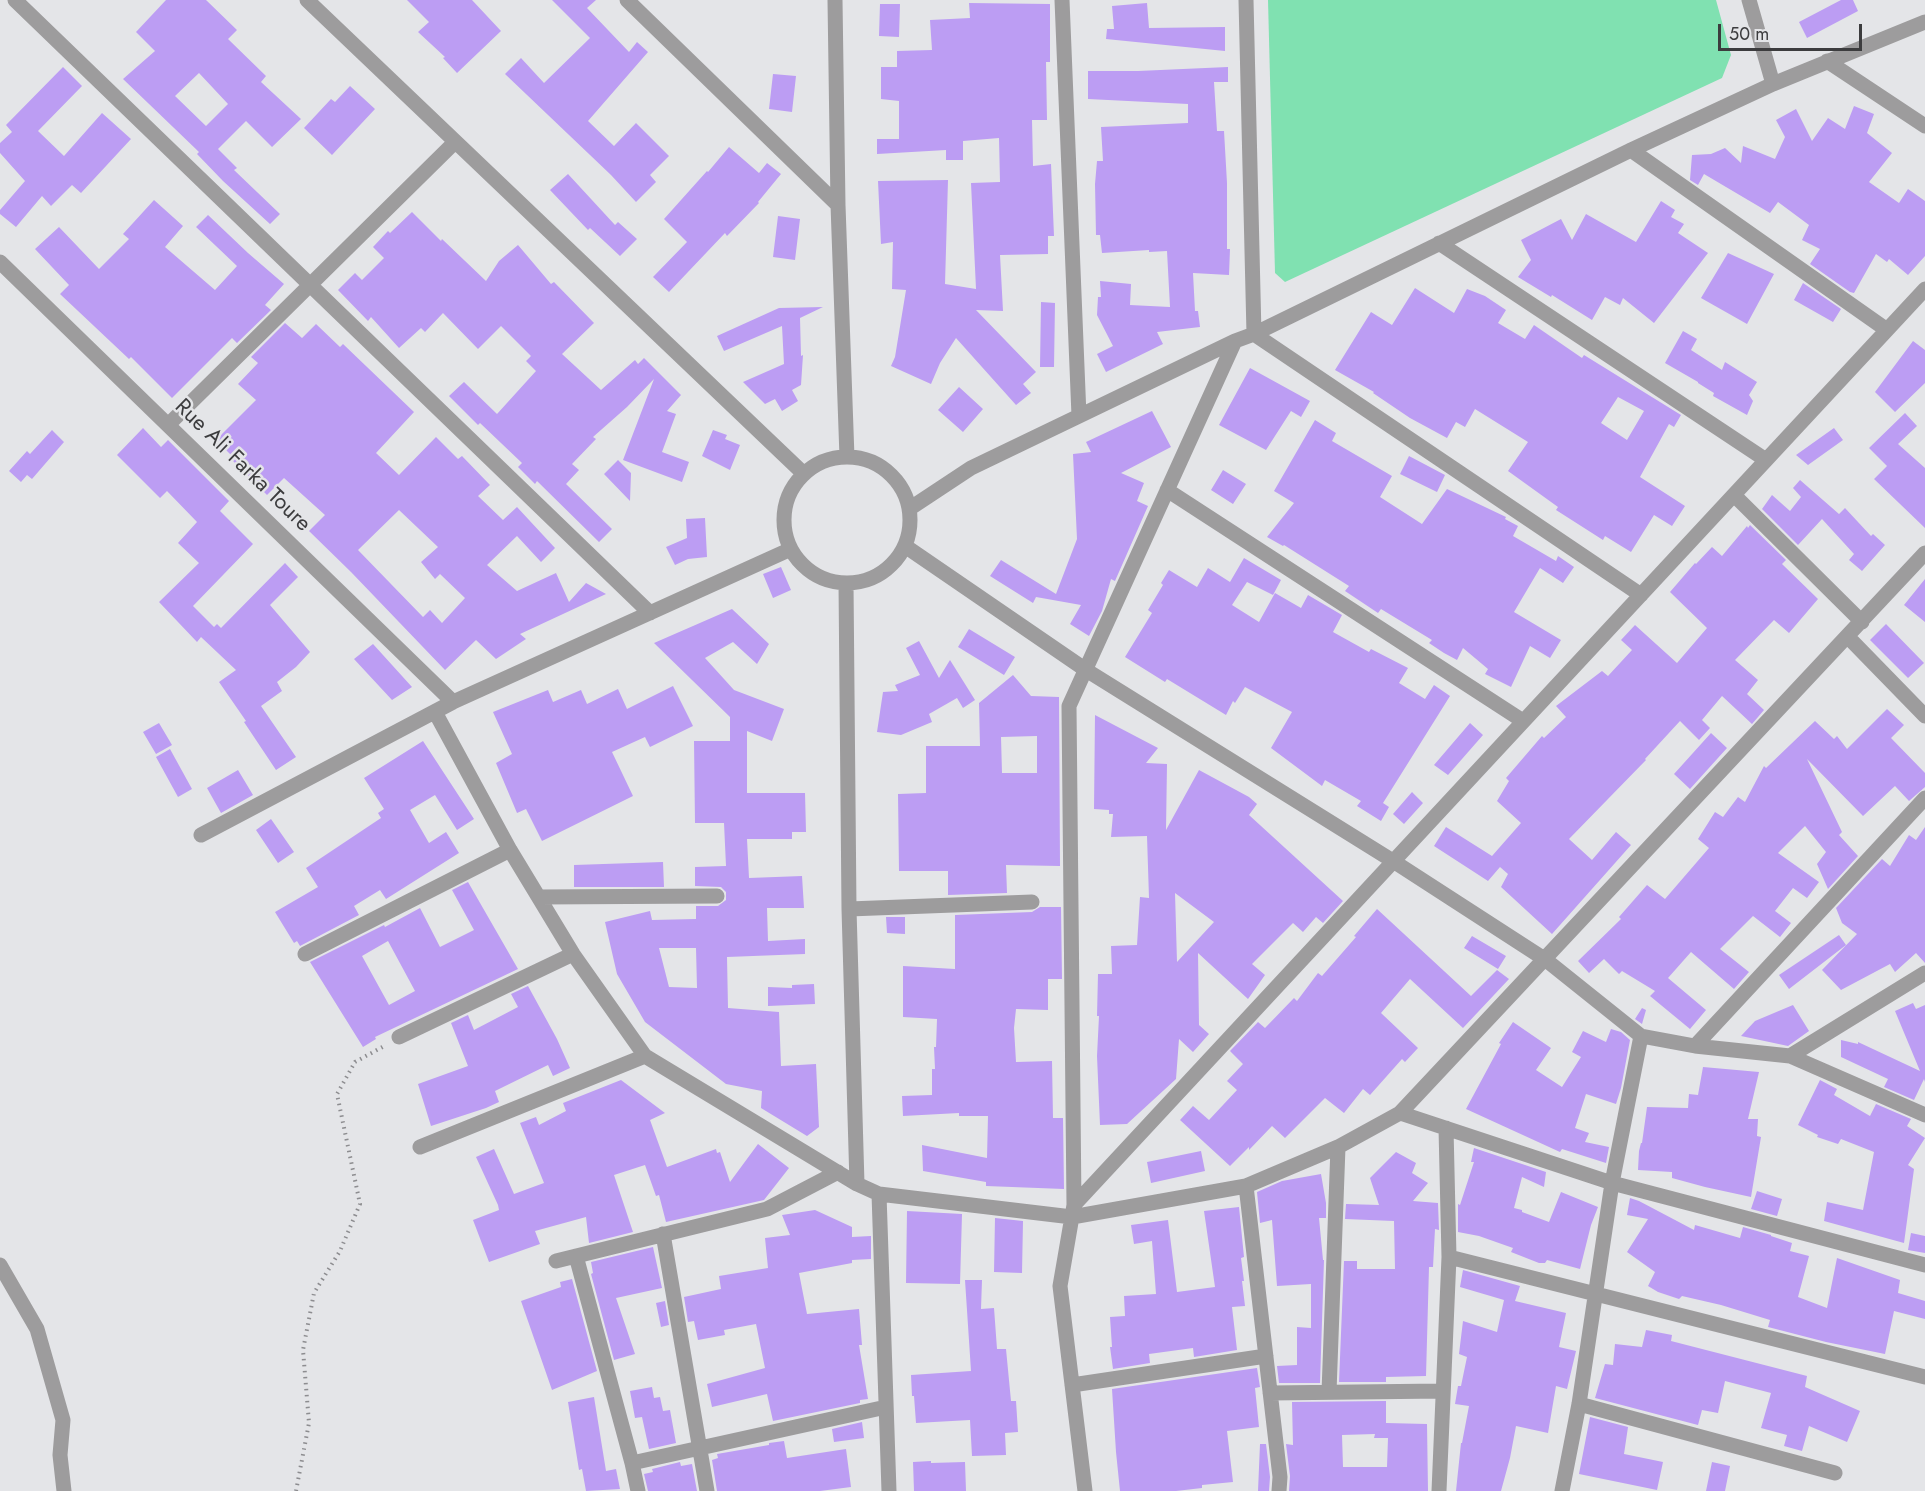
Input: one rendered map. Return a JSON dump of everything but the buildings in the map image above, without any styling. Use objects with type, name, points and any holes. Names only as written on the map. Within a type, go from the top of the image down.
[{"type":"street","points":[[15,0],[650,613]]},
{"type":"street","points":[[307,0],[804,474]]},
{"type":"street","points":[[627,0],[838,205]]},
{"type":"street","points":[[835,0],[838,205],[847,457]]},
{"type":"street","points":[[1062,0],[1079,416]]},
{"type":"street","points":[[1246,0],[1254,334]]},
{"type":"street","points":[[1749,0],[1773,84]]},
{"type":"street","points":[[909,509],[971,468],[1235,341],[1254,334],[1631,150],[1773,84],[1925,22]]},
{"type":"street","points":[[1827,61],[1925,126]]},
{"type":"street","points":[[168,426],[455,142]]},
{"type":"street","points":[[1631,150],[1887,330]]},
{"type":"street","points":[[1439,243],[1766,460]]},
{"type":"street","name":"Rue Ali Farka Toure","points":[[0,262],[453,702]]},
{"type":"street","points":[[1073,1211],[1393,861],[1925,289]]},
{"type":"street","points":[[1254,334],[1641,595]]},
{"type":"street","points":[[1085,1491],[1060,1286],[1073,1211],[1069,706],[1235,341]]},
{"type":"street","points":[[847,457],[869,461],[888,472],[902,489],[909,509],[910,528],[905,546],[895,561],[881,574],[864,581],[846,583],[824,579],[805,567],[791,549],[785,530],[785,509],[792,489],[804,474],[817,464],[847,457]]},
{"type":"street","points":[[1167,490],[1523,721]]},
{"type":"street","points":[[1734,495],[1862,622]]},
{"type":"street","points":[[905,546],[1086,670],[1393,861],[1546,960],[1641,1036],[1695,1046],[1790,1056],[1925,1115]]},
{"type":"street","points":[[201,835],[453,702],[791,549]]},
{"type":"street","points":[[435,712],[510,850],[573,954],[645,1056],[857,1184],[879,1194],[1073,1211],[1246,1186],[1338,1147],[1400,1113],[1546,960],[1925,553]]},
{"type":"street","points":[[846,583],[849,909],[857,1184]]},
{"type":"street","points":[[1848,637],[1925,716]]},
{"type":"street","points":[[1695,1046],[1925,798]]},
{"type":"street","points":[[305,954],[510,850]]},
{"type":"street","points":[[539,897],[717,897]]},
{"type":"street","points":[[849,909],[1032,902]]},
{"type":"street","points":[[399,1038],[573,954]]},
{"type":"street","points":[[1790,1056],[1925,973]]},
{"type":"street","points":[[1562,1491],[1579,1404],[1612,1183],[1641,1036]]},
{"type":"street","points":[[420,1147],[645,1056]]},
{"type":"street","points":[[1400,1113],[1612,1183],[1925,1265]]},
{"type":"street","points":[[1439,1491],[1449,1257],[1446,1128]]},
{"type":"street","points":[[1329,1392],[1338,1147]]},
{"type":"street","points":[[556,1261],[767,1209],[838,1172]]},
{"type":"street","points":[[1246,1186],[1280,1478],[1279,1491]]},
{"type":"street","points":[[879,1194],[889,1491]]},
{"type":"street","points":[[663,1234],[707,1491]]},
{"type":"street","points":[[576,1256],[638,1491]]},
{"type":"street","points":[[1449,1257],[1925,1377]]},
{"type":"street","points":[[0,1265],[37,1329],[63,1420],[60,1455],[64,1491]]},
{"type":"street","points":[[1072,1385],[1266,1356]]},
{"type":"street","points":[[1270,1393],[1442,1391]]},
{"type":"street","points":[[1579,1404],[1835,1473]]},
{"type":"street","points":[[632,1463],[886,1407]]},
{"type":"path","points":[[296,1491],[309,1423],[303,1350],[314,1293],[340,1251],[360,1204],[337,1094],[355,1062],[399,1038]]},
{"type":"green space","points":[[1268,0],[1716,0],[1731,55],[1722,78],[1285,282],[1275,273]]}]
